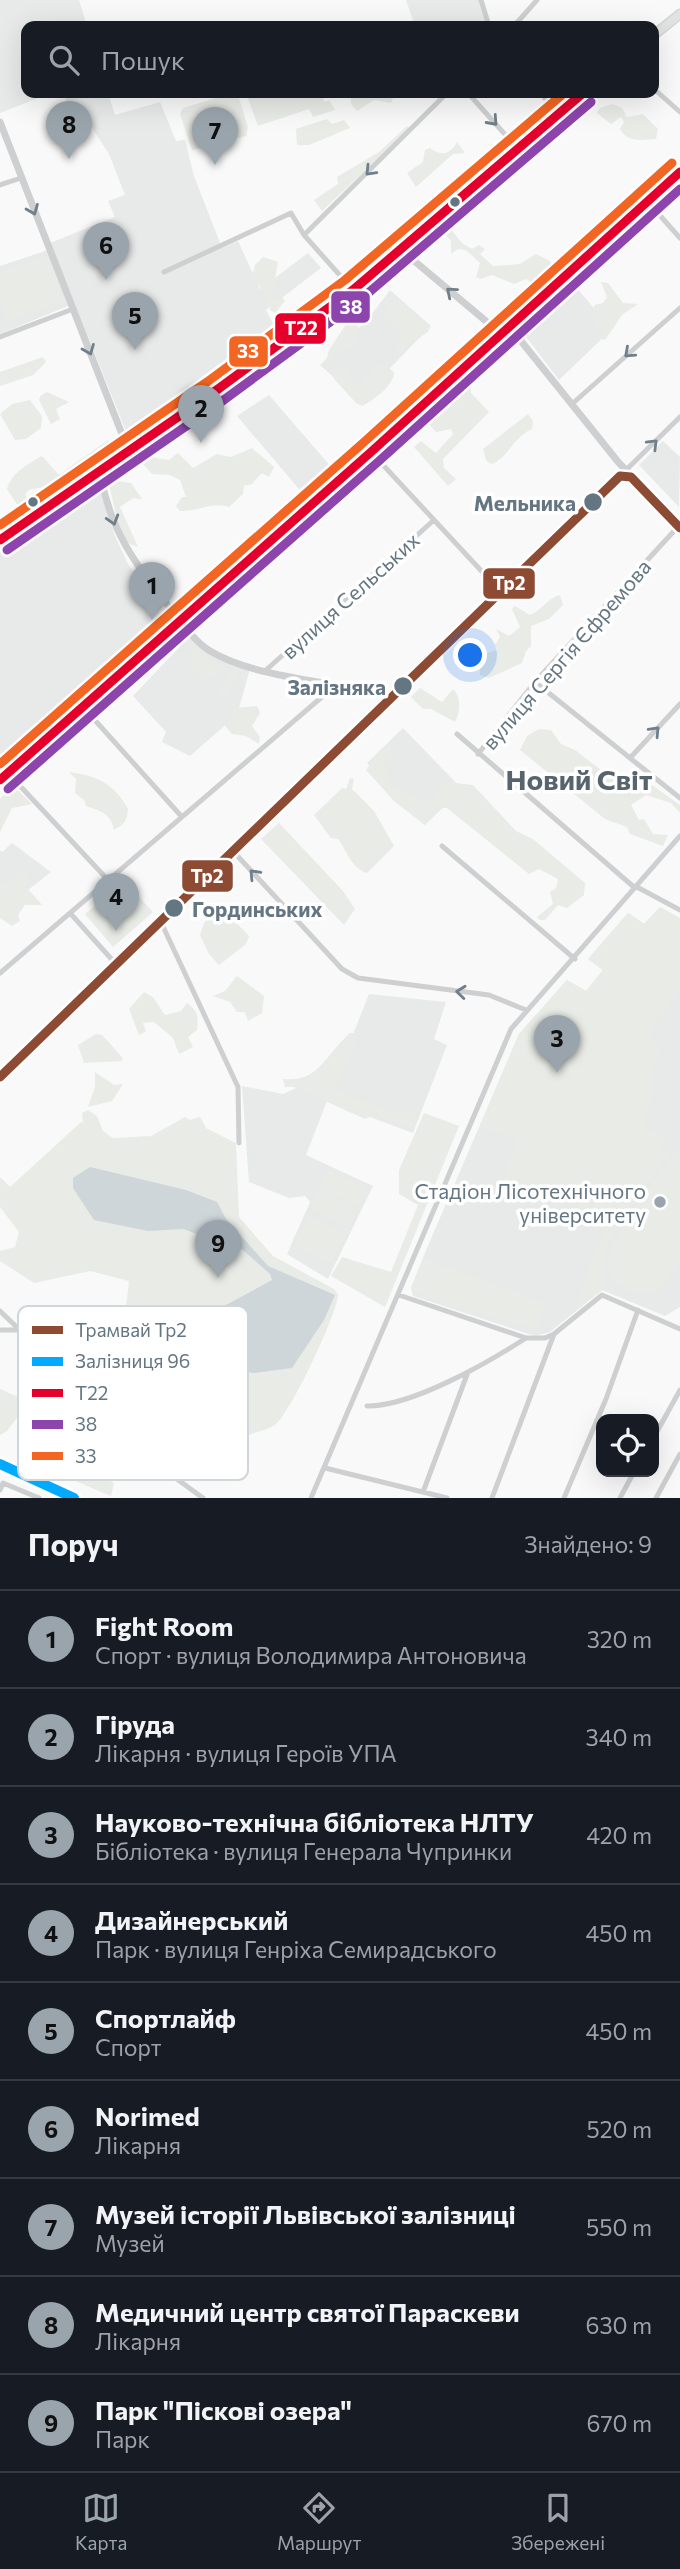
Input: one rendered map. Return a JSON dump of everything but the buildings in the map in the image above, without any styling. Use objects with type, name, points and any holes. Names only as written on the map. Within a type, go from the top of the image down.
[{"type":"main road","points":[[659,32],[680,14]]},
{"type":"main road","points":[[0,540],[100,473],[353,289],[576,98]]},
{"type":"main road","points":[[0,780],[371,452],[649,203],[680,172]]},
{"type":"street","points":[[481,0],[487,21]]},
{"type":"street","points":[[523,20],[525,11],[537,0]]},
{"type":"street","points":[[659,93],[680,112]]},
{"type":"street","points":[[304,235],[442,98]]},
{"type":"street","points":[[472,98],[518,149]]},
{"type":"street","points":[[545,98],[557,114]]},
{"type":"street","points":[[0,122],[129,452]]},
{"type":"street","points":[[0,185],[21,178]]},
{"type":"street","points":[[649,203],[680,238]]},
{"type":"street","points":[[164,272],[292,213],[304,235],[353,289]]},
{"type":"street","points":[[400,249],[487,322],[517,336],[626,470],[680,522]]},
{"type":"street","points":[[572,404],[680,308]]},
{"type":"street","points":[[0,337],[73,309]]},
{"type":"street","points":[[0,1074],[680,417]]},
{"type":"street","points":[[371,452],[500,591]]},
{"type":"street","points":[[100,473],[116,531],[129,556],[180,620],[209,650],[267,670],[392,696]]},
{"type":"street","name":"вулиця Сельських","points":[[267,670],[434,520]]},
{"type":"street","name":"вулиця Сергія Єфремова","points":[[478,754],[535,682],[680,522]]},
{"type":"street","points":[[535,682],[680,798]]},
{"type":"street","points":[[0,973],[337,684]]},
{"type":"street","points":[[630,758],[680,704]]},
{"type":"street","points":[[83,707],[182,817]]},
{"type":"street","points":[[457,734],[636,887],[680,911]]},
{"type":"street","points":[[8,773],[108,880]]},
{"type":"street","points":[[311,1498],[505,1040],[526,1010],[575,959],[680,836]]},
{"type":"street","points":[[442,846],[575,959]]},
{"type":"street","points":[[232,850],[342,969],[358,978],[489,995],[526,1010]]},
{"type":"street","points":[[70,913],[115,963]]},
{"type":"street","points":[[160,920],[238,1087],[239,1143]]},
{"type":"street","points":[[399,1295],[526,1338],[545,1338],[554,1334],[604,1295],[680,1329]]},
{"type":"street","points":[[564,1498],[606,1399],[638,1310]]},
{"type":"street","points":[[0,1311],[18,1328]]},
{"type":"street","points":[[0,1330],[18,1329]]},
{"type":"street","points":[[492,1498],[554,1334]]},
{"type":"street","points":[[367,1406],[412,1396],[468,1373],[526,1338]]},
{"type":"street","points":[[423,1492],[468,1373]]},
{"type":"street","points":[[659,1428],[680,1391]]},
{"type":"street","points":[[656,1498],[680,1454]]},
{"type":"street","points":[[325,1468],[447,1498]]},
{"type":"street","points":[[620,1498],[631,1477]]},
{"type":"street","points":[[178,1480],[203,1498]]},
{"type":"street","points":[[0,1490],[3,1483],[39,1498]]},
{"type":"shaded area","points":[[0,0],[79,0],[85,21],[21,21],[21,98],[38,98],[0,113]]},
{"type":"shaded area","points":[[406,0],[479,0],[485,21],[413,21]]},
{"type":"shaded area","points":[[65,98],[110,98],[115,115],[160,102],[176,141],[185,140],[194,176],[222,248],[238,241],[260,289],[308,253],[321,268],[266,310],[282,340],[137,439],[128,436],[50,243],[115,217],[108,201],[125,195],[109,154],[94,131],[83,106],[67,103]]},
{"type":"shaded area","points":[[216,98],[239,98],[248,127],[246,136],[192,150],[180,114],[183,108]]},
{"type":"shaded area","points":[[248,98],[323,98],[325,102],[329,100],[335,110],[313,117],[309,109],[258,126]]},
{"type":"shaded area","points":[[351,98],[393,98],[391,103],[374,100],[357,111],[351,104]]},
{"type":"shaded area","points":[[612,104],[622,108],[627,117],[643,114],[658,129],[656,139],[631,139],[620,129],[624,122],[621,117],[611,124],[597,113],[600,108]]},
{"type":"shaded area","points":[[327,119],[332,124],[344,120],[350,128],[309,145],[297,145],[296,129]]},
{"type":"shaded area","points":[[407,126],[410,128],[322,211],[314,200],[338,184],[337,177],[379,152]]},
{"type":"shaded area","points":[[457,142],[465,153],[453,154],[416,187],[407,173],[423,162],[425,150],[430,148],[445,153],[452,150]]},
{"type":"shaded area","points":[[444,221],[462,243],[472,249],[479,245],[485,249],[480,254],[493,266],[520,264],[536,254],[550,261],[554,270],[539,287],[526,279],[514,284],[492,275],[480,279],[476,277],[480,263],[466,250],[458,249],[451,254],[451,241],[439,226]]},
{"type":"shaded area","points":[[48,250],[68,306],[0,334],[0,266]]},
{"type":"shaded area","points":[[46,255],[64,301],[8,322],[0,300],[0,272]]},
{"type":"shaded area","points":[[263,257],[278,262],[272,295],[276,299],[282,297],[285,301],[275,313],[270,310],[269,299],[252,276],[255,265]]},
{"type":"shaded area","points":[[568,278],[612,329],[559,380],[517,325]]},
{"type":"shaded area","points":[[601,282],[608,283],[623,303],[638,304],[622,315],[605,340],[602,339],[604,332],[590,317],[595,305],[603,303],[607,297]]},
{"type":"shaded area","points":[[390,290],[431,326],[359,400],[320,365],[368,319]]},
{"type":"shaded area","points":[[398,299],[430,327],[428,332],[397,353],[400,329],[382,315],[393,300]]},
{"type":"shaded area","points":[[347,323],[358,324],[359,335],[354,345],[343,349],[330,362],[326,361],[329,350]]},
{"type":"shaded area","points":[[43,357],[46,362],[33,375],[0,386],[0,372]]},
{"type":"shaded area","points":[[476,363],[479,366],[470,376],[471,393],[489,412],[443,459],[444,468],[456,479],[448,486],[414,447],[421,441],[436,453],[453,434],[451,429],[436,432],[425,420],[424,414]]},
{"type":"shaded area","points":[[342,365],[355,383],[360,384],[379,365],[387,365],[394,373],[393,378],[382,392],[362,406],[334,379],[334,372]]},
{"type":"shaded area","points":[[47,392],[69,402],[56,409],[60,419],[51,424],[39,400],[41,395]]},
{"type":"shaded area","points":[[269,395],[339,476],[310,502],[237,416]]},
{"type":"shaded area","points":[[30,400],[42,416],[41,428],[26,439],[15,440],[0,414],[12,404]]},
{"type":"shaded area","points":[[528,414],[533,421],[532,429],[497,461],[491,464],[486,460],[483,449]]},
{"type":"shaded area","points":[[108,440],[115,449],[62,483],[29,490],[25,494],[28,501],[18,506],[7,489],[17,473],[42,456],[59,475]]},
{"type":"shaded area","points":[[663,441],[680,457],[679,507],[639,465]]},
{"type":"shaded area","points":[[252,448],[274,467],[269,477],[262,473],[252,484],[244,486],[243,494],[229,507],[216,505],[187,511],[180,511],[176,506],[182,497],[186,497],[180,480],[170,475],[152,474],[135,455],[149,449],[155,458],[169,460],[178,453],[193,468],[217,454],[231,457]]},
{"type":"shaded area","points":[[111,470],[117,481],[131,483],[142,499],[133,498],[120,507],[138,547],[127,543],[117,519],[107,476]]},
{"type":"shaded area","points":[[96,478],[115,536],[129,566],[175,620],[0,775],[0,545]]},
{"type":"shaded area","points":[[560,595],[563,605],[549,619],[531,626],[531,646],[522,663],[489,678],[480,675],[480,664],[485,654],[497,650],[495,645],[500,637],[496,629],[509,636],[520,627],[512,609],[515,606],[530,615]]},
{"type":"shaded area","points":[[190,636],[208,653],[250,669],[237,715],[190,756],[162,742],[166,732],[133,696]]},
{"type":"shaded area","points":[[194,647],[203,657],[240,675],[236,684],[230,685],[226,698],[219,695],[226,676],[223,672],[205,680],[192,672],[191,653]]},
{"type":"shaded area","points":[[420,688],[442,702],[453,689],[459,705],[455,722],[431,709],[423,709],[411,697]]},
{"type":"shaded area","points":[[257,706],[260,713],[252,726],[260,737],[259,744],[246,736],[232,734],[225,726],[236,708]]},
{"type":"shaded area","points":[[403,728],[462,789],[426,824],[367,763]]},
{"type":"shaded area","points":[[539,729],[551,730],[561,744],[575,750],[609,776],[621,777],[632,771],[680,805],[680,813],[671,803],[646,795],[631,805],[639,820],[644,819],[653,834],[668,835],[663,846],[630,834],[627,827],[605,819],[520,750],[527,736]]},
{"type":"shaded area","points":[[391,747],[395,755],[384,767],[394,785],[423,803],[437,797],[438,786],[448,782],[473,785],[516,831],[533,839],[585,883],[584,895],[567,908],[558,905],[545,920],[540,920],[537,917],[553,904],[550,892],[556,888],[558,879],[539,869],[529,874],[447,808],[438,808],[432,815],[425,816],[426,826],[394,801],[366,770],[382,748]]},
{"type":"shaded area","points":[[69,772],[88,776],[111,787],[128,809],[123,824],[114,830],[108,816],[86,806],[84,800],[75,793],[76,779]]},
{"type":"shaded area","points":[[350,778],[354,779],[352,789],[374,811],[394,846],[367,873],[353,863],[338,839],[331,838],[314,815],[342,788],[346,789]]},
{"type":"shaded area","points":[[12,785],[32,804],[12,808],[0,832],[0,799]]},
{"type":"shaded area","points":[[279,823],[343,891],[355,909],[344,925],[261,839]]},
{"type":"shaded area","points":[[12,843],[51,872],[0,912],[0,850],[2,852]]},
{"type":"shaded area","points":[[21,871],[27,873],[28,889],[42,905],[25,905],[18,915],[20,921],[12,926],[0,918],[0,887]]},
{"type":"shaded area","points":[[139,897],[153,912],[113,947],[85,914],[96,905],[109,914],[120,908],[124,910]]},
{"type":"shaded area","points":[[221,907],[249,936],[246,944],[219,965],[209,954],[200,935],[204,923]]},
{"type":"shaded area","points":[[660,907],[680,919],[680,1307],[665,1316],[602,1290],[550,1332],[535,1336],[413,1296],[411,1288],[427,1248],[519,1034],[567,980],[586,991],[603,970],[588,959],[628,913],[644,924]]},
{"type":"shaded area","points":[[660,907],[680,918],[680,991],[659,1017],[649,1040],[661,1047],[655,1061],[651,1084],[655,1091],[644,1114],[646,1127],[665,1142],[660,1150],[669,1153],[609,1241],[603,1259],[605,1274],[602,1290],[575,1311],[603,1232],[574,1218],[579,1207],[549,1191],[501,1188],[516,1140],[480,1126],[519,1034],[567,980],[586,991],[603,970],[588,959],[628,913],[644,924]]},
{"type":"shaded area","points":[[237,976],[264,996],[262,1013],[248,1021],[245,1012],[237,1012],[230,1002],[213,996],[225,991]]},
{"type":"shaded area","points":[[144,992],[153,997],[165,1015],[181,1011],[187,1003],[196,1012],[197,1030],[188,1037],[193,1047],[179,1054],[173,1038],[154,1022],[143,1023],[146,1031],[139,1035],[129,1009]]},
{"type":"shaded area","points":[[369,994],[446,1002],[434,1039],[447,1045],[413,1133],[327,1101],[306,1155],[373,1186],[328,1279],[287,1254],[310,1202],[305,1196],[289,1198],[249,1182],[242,1086],[283,1094],[309,1082],[327,1100]]},
{"type":"shaded area","points":[[350,1033],[354,1033],[354,1045],[335,1091],[397,1113],[416,1113],[413,1129],[375,1114],[365,1119],[294,1087],[285,1087],[283,1079],[295,1079],[314,1072]]},
{"type":"shaded area","points":[[96,1034],[102,1035],[122,1057],[122,1061],[84,1063],[78,1045]]},
{"type":"shaded area","points":[[95,1072],[114,1085],[123,1084],[112,1101],[88,1107],[95,1087]]},
{"type":"shaded area","points":[[88,1110],[97,1116],[103,1131],[113,1138],[151,1136],[185,1117],[190,1120],[200,1117],[206,1128],[236,1143],[239,1217],[273,1256],[334,1289],[338,1294],[331,1319],[313,1360],[283,1416],[273,1426],[248,1435],[248,1306],[126,1306],[129,1281],[90,1271],[34,1283],[0,1261],[0,1251],[15,1247],[19,1232],[0,1207],[0,1177],[10,1187],[83,1123],[82,1113]]},
{"type":"shaded area","points":[[424,1113],[459,1126],[385,1307],[331,1276],[342,1257],[391,1272],[418,1205],[399,1194],[399,1170]]},
{"type":"shaded area","name":"Стадіон Лісотехнічного університету","points":[[680,1150],[680,1261],[660,1290],[645,1294],[629,1292],[609,1273],[608,1262],[612,1249],[641,1200],[668,1161]]},
{"type":"shaded area","points":[[90,1167],[186,1190],[217,1202],[226,1219],[268,1266],[335,1295],[324,1320],[292,1368],[248,1372],[248,1306],[222,1306],[272,1280],[270,1274],[243,1250],[183,1229],[148,1231],[94,1220],[73,1188],[73,1178]]},
{"type":"shaded area","points":[[330,1170],[367,1188],[358,1207],[321,1188]]},
{"type":"shaded area","points":[[320,1190],[357,1209],[348,1227],[311,1208]]},
{"type":"shaded area","points":[[309,1216],[346,1233],[331,1264],[293,1246]]},
{"type":"shaded area","points":[[428,1260],[546,1303],[536,1330],[429,1299],[411,1288],[422,1262]]},
{"type":"shaded area","points":[[0,1389],[18,1397],[18,1416],[7,1431],[0,1435]]},
{"type":"shaded area","points":[[73,1480],[108,1480],[114,1483],[111,1496]]},
{"type":"tram line","name":"Тр2","points":[[0,1077],[620,476],[631,477],[680,528]]},
{"type":"rail line","name":"96","points":[[0,1464],[18,1472]]},
{"type":"rail line","name":"96","points":[[35,1480],[74,1498]]},
{"type":"transit line","name":"33","points":[[0,525],[207,382],[345,280],[558,98]]},
{"type":"transit line","name":"Т22","points":[[0,540],[214,392],[353,290],[577,98]]},
{"type":"transit line","name":"38","points":[[7,550],[221,402],[360,300],[591,102]]},
{"type":"transit line","name":"33","points":[[0,764],[363,443],[672,163]]},
{"type":"transit line","name":"Т22","points":[[0,780],[371,452],[680,172]]},
{"type":"transit line","name":"38","points":[[8,789],[379,461],[680,189]]},
{"type":"place","name":"Медичний центр святої Параскеви","points":[[69,159]]},
{"type":"place","name":"Музей історії Львівської залізниці","points":[[215,165]]},
{"type":"place","name":"Norimed","points":[[106,280]]},
{"type":"place","name":"Спортлайф","points":[[135,350]]},
{"type":"place","name":"Гіруда","points":[[201,443]]},
{"type":"place","name":"Мельника","points":[[593,502]]},
{"type":"place","name":"Fight Room","points":[[152,620]]},
{"type":"place","name":"Залізняка","points":[[403,686]]},
{"type":"place","name":"Гординських","points":[[174,908]]},
{"type":"place","name":"Дизайнерський","points":[[116,931]]},
{"type":"place","name":"Науково-технічна бібліотека НЛТУ","points":[[557,1073]]},
{"type":"place","name":"Стадіон Лісотехнічного університету","points":[[660,1202]]},
{"type":"place","name":"Парк \"Піскові озера\"","points":[[218,1278]]},
{"type":"district","name":"Новий Світ","points":[[579,779]]}]
